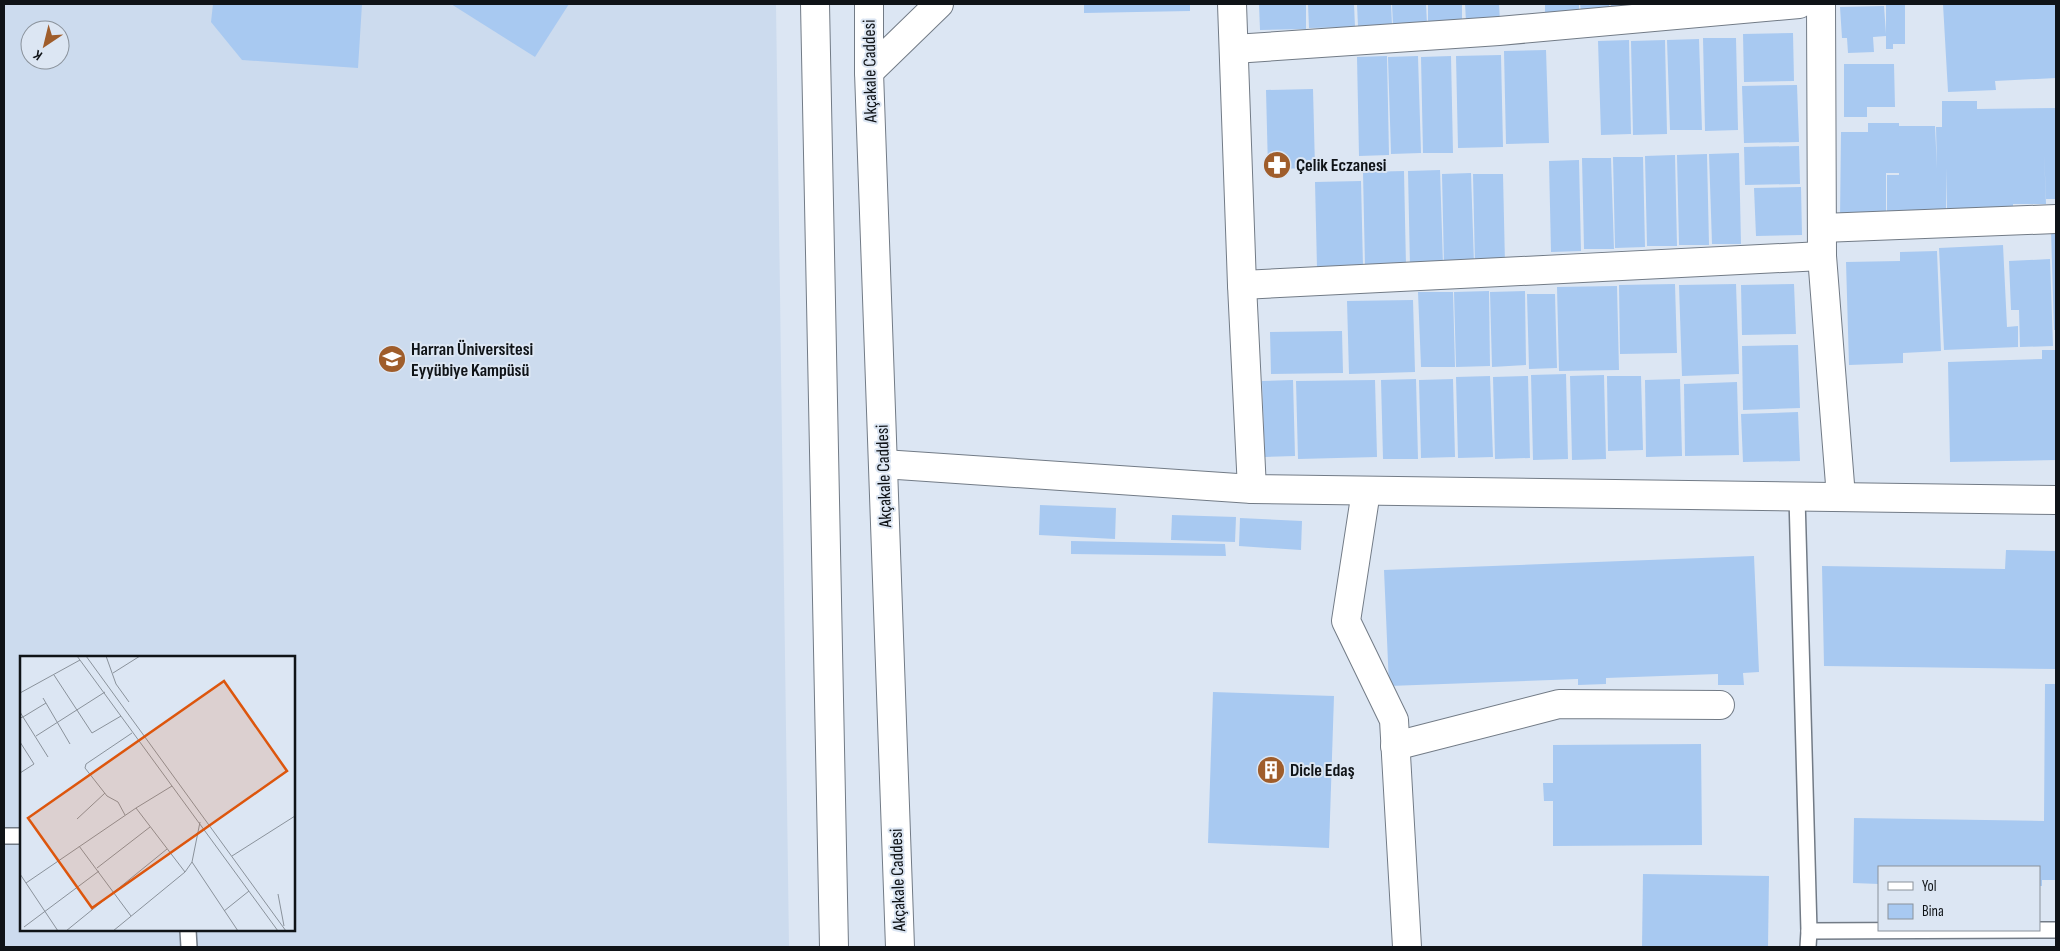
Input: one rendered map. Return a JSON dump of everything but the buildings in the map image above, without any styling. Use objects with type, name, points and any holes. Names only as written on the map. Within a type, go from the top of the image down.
[{"type":"street","points":[[815,4],[834,947]]},
{"type":"street","name":"Akçakale Caddesi","points":[[868,4],[900,947]]},
{"type":"street","points":[[869,72],[939,4]]},
{"type":"street","points":[[1232,4],[1242,285],[1252,489]]},
{"type":"street","points":[[1234,49],[1499,32],[1799,4]]},
{"type":"street","points":[[1821,4],[1822,256],[1840,497]]},
{"type":"street","points":[[1822,228],[2056,219]]},
{"type":"street","points":[[1242,285],[1822,256]]},
{"type":"street","points":[[883,464],[1252,489],[2056,500]]},
{"type":"street","points":[[1366,491],[1346,621],[1394,720],[1407,947]]},
{"type":"street","points":[[1395,746],[1558,704],[1720,705]]},
{"type":"lane","points":[[1797,497],[1808,947]]},
{"type":"lane","points":[[4,836],[20,836]]},
{"type":"lane","points":[[2040,930],[2056,930]]},
{"type":"lane","points":[[188,931],[189,947]]},
{"type":"lane","points":[[1809,931],[1878,931]]},
{"type":"shaded area","name":"Harran Üniversitesi Eyyübiye Kampüsü","points":[[4,4],[776,4],[789,947],[4,947]]},
{"type":"place","name":"Çelik Eczanesi","points":[[1277,165]]},
{"type":"place","name":"Harran Üniversitesi Eyyübiye Kampüsü","points":[[392,359]]},
{"type":"place","name":"Dicle Edaş","points":[[1271,770]]}]
